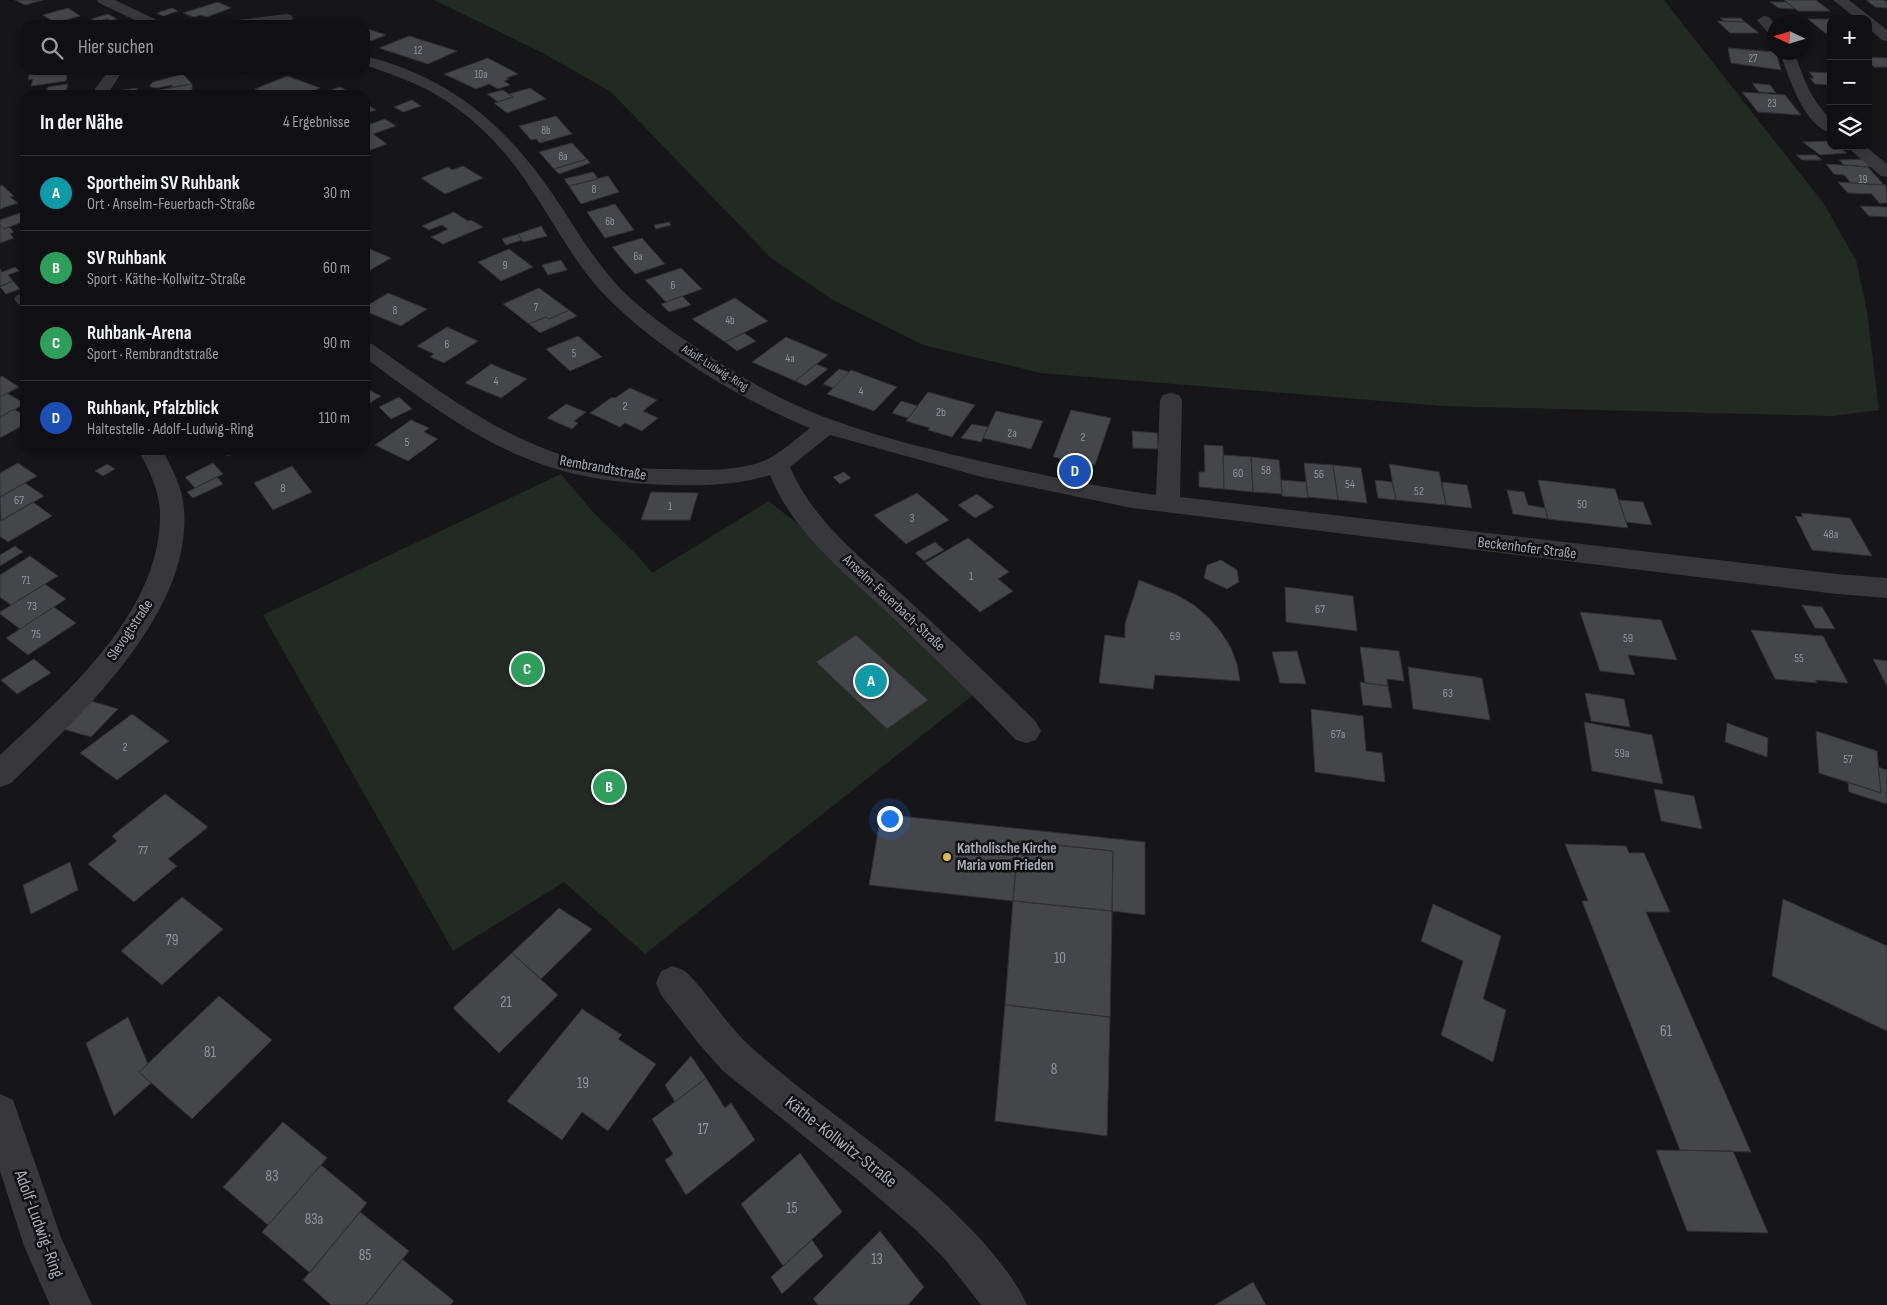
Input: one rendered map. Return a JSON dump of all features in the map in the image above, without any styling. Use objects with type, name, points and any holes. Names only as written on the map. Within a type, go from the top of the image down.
[{"type":"street","points":[[104,0],[146,20]]},
{"type":"street","points":[[1840,0],[1861,15]]},
{"type":"street","points":[[275,4],[287,20]]},
{"type":"street","points":[[1872,18],[1887,17]]},
{"type":"street","points":[[1764,20],[1767,23]]},
{"type":"street","points":[[1872,24],[1887,37]]},
{"type":"street","points":[[1791,60],[1804,99],[1816,115],[1827,125]]},
{"type":"street","name":"Adolf-Ludwig-Ring","points":[[370,62],[435,88],[457,102],[495,134],[513,152],[529,173],[586,259],[611,290],[643,319],[724,377],[778,405],[828,425],[918,453],[1069,489],[1168,505]]},
{"type":"street","points":[[103,90],[113,75]]},
{"type":"street","points":[[1859,150],[1887,172]]},
{"type":"street","name":"Rembrandtstraße","points":[[370,352],[423,389],[492,432],[556,461],[632,476],[668,477],[741,473],[763,469],[777,464],[828,425]]},
{"type":"street","points":[[1168,505],[1171,400]]},
{"type":"street","name":"Slevogtstraße","points":[[0,774],[108,663],[130,635],[151,600],[164,567],[171,540],[172,511],[167,486],[152,455]]},
{"type":"street","name":"Anselm-Feuerbach-Straße","points":[[777,464],[782,481],[792,500],[819,532],[983,687],[1026,732]]},
{"type":"street","name":"Beckenhofer Straße","points":[[1168,505],[1837,584],[1887,588]]},
{"type":"street","name":"Käthe-Kollwitz-Straße","points":[[673,983],[736,1058],[820,1127],[901,1189],[955,1239],[990,1281],[1006,1305]]},
{"type":"street","name":"Adolf-Ludwig-Ring","points":[[0,1113],[44,1246],[71,1305]]},
{"type":"shaded area","points":[[434,0],[1664,0],[1824,204],[1856,260],[1867,311],[1879,410],[1833,416],[1442,406],[1041,373],[923,345],[833,300],[771,258],[611,92],[543,53]]},
{"type":"shaded area","points":[[561,474],[593,512],[637,555],[652,573],[769,501],[810,534],[977,692],[645,954],[564,882],[453,951],[263,615]]},
{"type":"building","points":[[15,0],[43,0],[25,5]]},
{"type":"building","points":[[1784,0],[1816,0],[1830,11],[1798,11]]},
{"type":"building","points":[[1866,0],[1884,0],[1887,2],[1887,8],[1875,7]]},
{"type":"building","points":[[218,2],[231,8],[207,17],[200,15],[194,17],[183,13]]},
{"type":"building","points":[[1770,2],[1786,2],[1795,9],[1779,8]]},
{"type":"building","points":[[68,8],[80,16],[66,20],[50,20],[43,15]]},
{"type":"building","points":[[172,8],[178,11],[163,16],[157,13]]},
{"type":"building","points":[[108,14],[117,19],[93,20],[91,19]]},
{"type":"building","points":[[1720,18],[1741,18],[1745,22],[1724,21]]},
{"type":"building","points":[[1812,19],[1827,19],[1827,33],[1812,22]]},
{"type":"building","points":[[1717,21],[1745,22],[1759,33],[1730,33]]},
{"type":"building","points":[[370,30],[386,35],[371,41]]},
{"type":"building","points":[[409,36],[457,51],[428,64],[379,48]]},
{"type":"building","points":[[1728,48],[1767,51],[1767,60],[1778,60],[1781,70],[1731,63]]},
{"type":"building","points":[[1872,57],[1887,58],[1887,67],[1874,67],[1872,65]]},
{"type":"building","points":[[488,58],[518,74],[506,78],[509,79],[504,81],[510,85],[498,89],[489,84],[476,89],[444,74]]},
{"type":"building","points":[[1809,72],[1827,73],[1827,85],[1815,84],[1810,78],[1814,78]]},
{"type":"building","points":[[29,75],[67,75],[66,81],[31,86],[33,79],[28,80]]},
{"type":"building","points":[[184,75],[192,84],[172,87],[172,85],[157,88],[150,87],[153,82]]},
{"type":"building","points":[[287,76],[320,88],[315,90],[255,89]]},
{"type":"building","points":[[1752,83],[1770,85],[1776,93],[1759,92]]},
{"type":"building","points":[[68,84],[66,90],[47,90],[48,87]]},
{"type":"building","points":[[192,84],[192,90],[159,90]]},
{"type":"building","points":[[340,87],[346,90],[331,90]]},
{"type":"building","points":[[530,88],[546,99],[507,113],[494,103],[513,97],[509,94]]},
{"type":"building","points":[[503,90],[513,97],[498,102],[487,94]]},
{"type":"building","points":[[1742,92],[1785,95],[1801,115],[1758,112]]},
{"type":"building","points":[[412,100],[421,106],[403,112],[394,107]]},
{"type":"building","points":[[370,106],[376,110],[370,112]]},
{"type":"building","points":[[556,116],[572,134],[540,143],[536,139],[531,140],[519,126]]},
{"type":"building","points":[[385,119],[396,126],[373,134],[387,144],[370,150],[370,124]]},
{"type":"building","points":[[1827,141],[1827,150],[1843,150],[1847,153],[1820,155],[1803,142]]},
{"type":"building","points":[[572,143],[587,159],[554,169],[539,152]]},
{"type":"building","points":[[1796,155],[1816,155],[1822,160],[1802,160]]},
{"type":"building","points":[[587,159],[590,163],[559,174],[554,169]]},
{"type":"building","points":[[1863,159],[1870,167],[1844,165],[1839,160]]},
{"type":"building","points":[[1826,164],[1868,167],[1884,185],[1851,183],[1844,175],[1834,174]]},
{"type":"building","points":[[463,166],[483,178],[445,194],[421,178],[448,167],[452,170]]},
{"type":"building","points":[[593,172],[598,179],[569,186],[564,179]]},
{"type":"building","points":[[608,176],[619,192],[581,204],[569,186]]},
{"type":"building","points":[[1838,182],[1886,185],[1887,203],[1879,203],[1872,194],[1848,193]]},
{"type":"building","points":[[2,185],[14,196],[10,197],[18,203],[0,209],[0,186]]},
{"type":"building","points":[[615,204],[634,230],[605,238],[587,212]]},
{"type":"building","points":[[1860,206],[1887,207],[1887,217],[1869,216]]},
{"type":"building","points":[[454,212],[468,221],[471,220],[483,227],[443,244],[431,237],[448,229],[442,225],[429,230],[422,226]]},
{"type":"building","points":[[20,213],[20,223],[4,229],[0,225],[0,220]]},
{"type":"building","points":[[669,222],[671,225],[656,229],[654,225]]},
{"type":"building","points":[[0,225],[4,229],[9,227],[14,232],[10,234],[14,238],[0,243]]},
{"type":"building","points":[[541,226],[547,236],[523,242],[518,234]]},
{"type":"building","points":[[518,234],[522,240],[506,245],[502,239]]},
{"type":"building","points":[[642,238],[665,264],[635,274],[612,247]]},
{"type":"building","points":[[370,249],[391,258],[370,270]]},
{"type":"building","points":[[509,249],[533,267],[501,281],[478,262]]},
{"type":"building","points":[[561,260],[567,270],[548,275],[542,265]]},
{"type":"building","points":[[15,267],[19,271],[8,275],[13,281],[0,286],[0,269],[2,272]]},
{"type":"building","points":[[681,268],[702,289],[666,302],[645,280]]},
{"type":"building","points":[[13,281],[20,289],[6,294],[0,287]]},
{"type":"building","points":[[539,288],[569,310],[549,319],[546,317],[529,324],[503,304]]},
{"type":"building","points":[[388,293],[427,309],[401,326],[370,313],[370,304]]},
{"type":"building","points":[[682,296],[691,305],[669,312],[661,304]]},
{"type":"building","points":[[735,298],[768,321],[725,342],[692,319]]},
{"type":"building","points":[[569,310],[577,316],[540,333],[529,324],[546,317],[549,319]]},
{"type":"building","points":[[447,327],[478,341],[444,363],[430,357],[434,354],[417,346]]},
{"type":"building","points":[[744,333],[756,341],[737,351],[725,342]]},
{"type":"building","points":[[578,336],[602,357],[570,371],[546,349]]},
{"type":"building","points":[[786,337],[828,355],[795,381],[752,362]]},
{"type":"building","points":[[491,364],[527,379],[501,398],[465,383]]},
{"type":"building","points":[[816,364],[828,369],[806,386],[795,381]]},
{"type":"building","points":[[839,369],[849,372],[833,388],[823,384]]},
{"type":"building","points":[[851,370],[897,387],[874,411],[827,394]]},
{"type":"building","points":[[2,376],[19,387],[0,397],[0,377]]},
{"type":"building","points":[[630,388],[657,400],[643,411],[658,418],[642,431],[625,423],[620,427],[590,413],[612,397],[615,398]]},
{"type":"building","points":[[370,390],[381,396],[370,403]]},
{"type":"building","points":[[928,392],[975,405],[952,437],[906,421]]},
{"type":"building","points":[[7,393],[20,401],[20,407],[0,417],[0,397]]},
{"type":"building","points":[[399,397],[412,409],[391,419],[379,407]]},
{"type":"building","points":[[901,401],[918,406],[908,418],[892,413]]},
{"type":"building","points":[[566,404],[586,412],[574,421],[578,423],[572,429],[547,418]]},
{"type":"building","points":[[14,409],[20,413],[20,427],[0,438],[0,417]]},
{"type":"building","points":[[1071,410],[1111,418],[1095,465],[1053,457]]},
{"type":"building","points":[[996,411],[1043,421],[1031,449],[983,438]]},
{"type":"building","points":[[411,420],[429,428],[424,432],[438,439],[408,461],[375,445]]},
{"type":"building","points":[[972,424],[988,427],[981,442],[961,438]]},
{"type":"building","points":[[1132,431],[1157,433],[1158,449],[1133,448]]},
{"type":"building","points":[[1204,445],[1223,446],[1224,489],[1199,487],[1199,472],[1205,472]]},
{"type":"building","points":[[1223,455],[1251,457],[1253,492],[1224,489]]},
{"type":"building","points":[[1251,457],[1279,460],[1282,494],[1253,492]]},
{"type":"building","points":[[18,463],[37,476],[0,497],[0,473]]},
{"type":"building","points":[[213,463],[223,474],[195,488],[185,477]]},
{"type":"building","points":[[1304,463],[1333,465],[1338,500],[1308,497]]},
{"type":"building","points":[[107,464],[115,469],[103,476],[95,471]]},
{"type":"building","points":[[1389,464],[1439,472],[1446,505],[1396,500]]},
{"type":"building","points":[[1333,465],[1361,468],[1367,503],[1338,500]]},
{"type":"building","points":[[292,466],[312,492],[273,510],[254,483]]},
{"type":"building","points":[[844,472],[851,478],[840,484],[833,477]]},
{"type":"building","points":[[217,477],[223,484],[193,498],[187,492]]},
{"type":"building","points":[[1281,480],[1306,482],[1308,498],[1282,496]]},
{"type":"building","points":[[1375,480],[1392,482],[1396,500],[1378,498]]},
{"type":"building","points":[[1538,480],[1615,489],[1628,528],[1548,519]]},
{"type":"building","points":[[1442,482],[1467,485],[1472,508],[1446,505]]},
{"type":"building","points":[[25,483],[44,496],[1,521],[0,497]]},
{"type":"building","points":[[1507,490],[1524,492],[1528,505],[1545,508],[1548,519],[1513,514]]},
{"type":"building","points":[[651,492],[698,493],[690,520],[641,520]]},
{"type":"building","points":[[917,493],[949,520],[906,544],[874,515]]},
{"type":"building","points":[[977,494],[994,507],[975,518],[958,505]]},
{"type":"building","points":[[1619,500],[1643,502],[1652,525],[1626,522]]},
{"type":"building","points":[[33,502],[52,516],[8,542],[0,536],[0,521]]},
{"type":"building","points":[[1801,513],[1850,518],[1872,556],[1812,550],[1795,516],[1803,517]]},
{"type":"building","points":[[968,538],[1009,572],[998,579],[1013,591],[980,612],[925,563]]},
{"type":"building","points":[[935,542],[944,550],[924,561],[915,553]]},
{"type":"building","points":[[15,546],[23,552],[0,566],[0,555]]},
{"type":"building","points":[[30,556],[58,576],[11,605],[0,597],[0,575]]},
{"type":"building","points":[[1221,560],[1237,570],[1239,582],[1227,589],[1204,578],[1207,565]]},
{"type":"building","points":[[1139,580],[1177,595],[1194,605],[1209,618],[1231,648],[1237,664],[1240,681],[1155,675],[1153,689],[1099,683],[1105,635],[1125,638],[1125,624]]},
{"type":"building","points":[[45,584],[66,599],[20,629],[0,614],[0,612]]},
{"type":"building","points":[[1285,587],[1353,596],[1357,631],[1286,622]]},
{"type":"building","points":[[1802,605],[1822,607],[1835,629],[1815,628]]},
{"type":"building","points":[[54,607],[76,623],[28,655],[6,638]]},
{"type":"building","points":[[1580,612],[1661,620],[1677,660],[1628,655],[1635,675],[1600,671]]},
{"type":"building","points":[[1751,630],[1823,636],[1848,683],[1815,680],[1817,683],[1775,679]]},
{"type":"building","points":[[856,635],[928,700],[887,729],[816,662]]},
{"type":"building","points":[[1360,647],[1399,651],[1404,681],[1387,679],[1388,686],[1365,683]]},
{"type":"building","points":[[1297,651],[1306,684],[1280,683],[1272,652]]},
{"type":"building","points":[[34,659],[51,673],[17,694],[1,680]]},
{"type":"building","points":[[1873,659],[1887,661],[1887,686]]},
{"type":"building","points":[[1408,667],[1482,678],[1490,720],[1413,709]]},
{"type":"building","points":[[1360,682],[1388,686],[1392,708],[1363,705]]},
{"type":"building","points":[[1585,693],[1624,699],[1630,727],[1591,721]]},
{"type":"building","points":[[91,701],[118,709],[91,737],[63,729]]},
{"type":"building","points":[[1311,709],[1363,716],[1366,751],[1382,753],[1385,782],[1315,772]]},
{"type":"building","points":[[132,714],[169,741],[117,780],[80,753]]},
{"type":"building","points":[[1584,722],[1652,735],[1663,784],[1592,771]]},
{"type":"building","points":[[1727,723],[1768,738],[1767,757],[1725,742]]},
{"type":"building","points":[[1816,731],[1877,751],[1881,793],[1819,773]]},
{"type":"building","points":[[1878,767],[1887,770],[1887,804],[1849,792],[1848,782],[1881,793]]},
{"type":"building","points":[[1654,789],[1694,796],[1702,829],[1661,821]]},
{"type":"building","points":[[165,794],[208,827],[168,859],[177,866],[134,902],[88,864],[117,841],[112,836]]},
{"type":"building","points":[[881,814],[1145,842],[1145,915],[1112,911],[1113,851],[1018,841],[1013,901],[869,885]]},
{"type":"building","points":[[1018,841],[1113,851],[1112,911],[1013,901]]},
{"type":"building","points":[[1565,844],[1626,846],[1629,853],[1644,853],[1670,912],[1646,912],[1751,1152],[1680,1150],[1582,901],[1588,901]]},
{"type":"building","points":[[70,862],[78,890],[31,914],[23,885]]},
{"type":"building","points":[[182,897],[223,929],[162,985],[121,951]]},
{"type":"building","points":[[1783,899],[1887,946],[1887,1031],[1772,976]]},
{"type":"building","points":[[1013,901],[1112,911],[1110,1017],[1005,1005]]},
{"type":"building","points":[[1433,904],[1501,936],[1483,999],[1506,1010],[1493,1062],[1441,1035],[1463,961],[1421,941]]},
{"type":"building","points":[[559,908],[592,929],[541,979],[512,953]]},
{"type":"building","points":[[512,953],[558,995],[499,1053],[453,1008]]},
{"type":"building","points":[[219,996],[272,1040],[192,1119],[139,1072]]},
{"type":"building","points":[[1005,1005],[1110,1017],[1107,1136],[995,1121]]},
{"type":"building","points":[[582,1009],[622,1035],[618,1039],[656,1064],[608,1131],[582,1112],[562,1140],[507,1101]]},
{"type":"building","points":[[128,1017],[148,1064],[139,1072],[151,1083],[114,1116],[86,1043]]},
{"type":"building","points":[[691,1056],[706,1078],[675,1102],[665,1085]]},
{"type":"building","points":[[706,1078],[725,1108],[731,1103],[755,1140],[686,1195],[665,1160],[673,1154],[652,1119]]},
{"type":"building","points":[[283,1122],[327,1158],[268,1225],[223,1187]]},
{"type":"building","points":[[1656,1150],[1733,1151],[1768,1233],[1687,1231]]},
{"type":"building","points":[[800,1153],[842,1212],[783,1266],[741,1204]]},
{"type":"building","points":[[321,1165],[367,1203],[310,1273],[262,1232]]},
{"type":"building","points":[[360,1212],[409,1251],[366,1305],[331,1305],[303,1280]]},
{"type":"building","points":[[880,1231],[924,1287],[908,1305],[818,1305],[813,1299]]},
{"type":"building","points":[[812,1240],[823,1256],[782,1294],[771,1277]]},
{"type":"building","points":[[402,1259],[454,1301],[450,1305],[366,1305]]},
{"type":"building","points":[[1253,1282],[1266,1305],[1215,1305]]},
{"type":"place","name":"Ruhbank, Pfalzblick","points":[[1075,471]]},
{"type":"place","name":"Ruhbank-Arena","points":[[527,669]]},
{"type":"place","name":"Sportheim SV Ruhbank","points":[[871,681]]},
{"type":"place","name":"SV Ruhbank","points":[[609,787]]},
{"type":"place","name":"Katholische Kirche Maria vom Frieden","points":[[947,857]]}]
